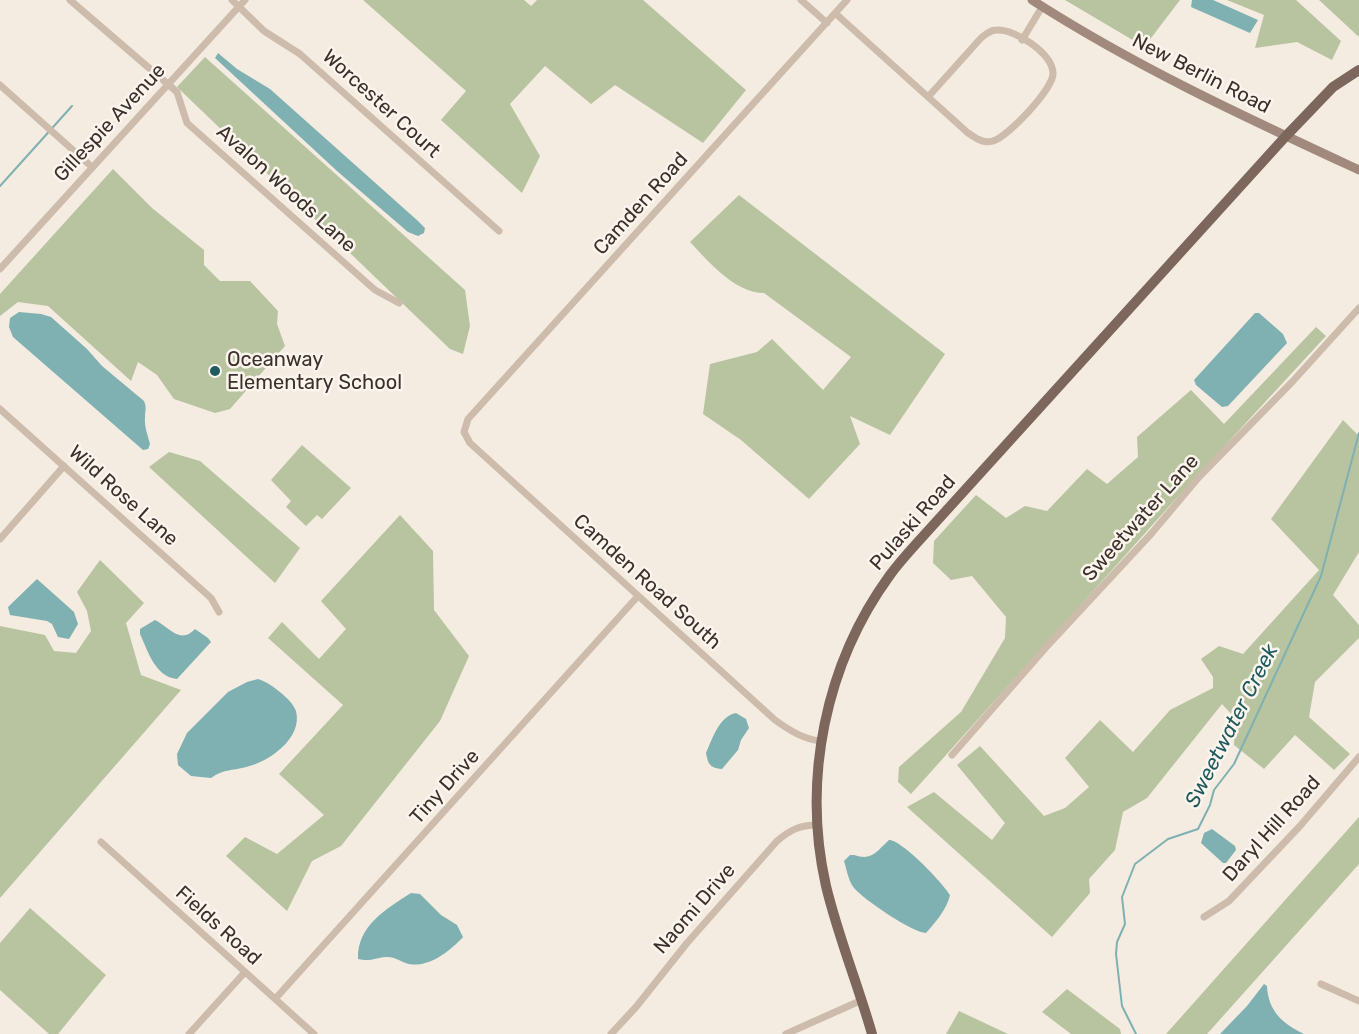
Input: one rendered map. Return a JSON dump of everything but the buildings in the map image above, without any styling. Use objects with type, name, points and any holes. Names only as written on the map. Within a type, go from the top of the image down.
[{"type":"main road","name":"Pulaski Road","points":[[872,1034],[826,888],[817,825],[816,791],[820,741],[831,697],[845,656],[869,607],[890,575],[1286,136],[1333,87],[1359,70]]},
{"type":"street","points":[[70,0],[169,84]]},
{"type":"street","name":"Worcester Court","points":[[232,0],[264,31],[300,54],[499,231]]},
{"type":"street","name":"Gillespie Avenue","points":[[0,269],[245,0]]},
{"type":"street","points":[[801,0],[827,23]]},
{"type":"street","name":"Camden Road","points":[[464,432],[468,419],[848,0]]},
{"type":"street","name":"New Berlin Road","points":[[1032,0],[1118,52],[1179,85],[1359,170]]},
{"type":"street","points":[[1022,39],[1042,7]]},
{"type":"street","points":[[835,14],[968,133],[983,142],[1008,134],[1051,84],[1053,72],[1044,53],[1010,32],[997,30],[981,38],[928,97]]},
{"type":"street","name":"Avalon Woods Lane","points":[[169,84],[177,92],[188,123],[375,290],[399,303]]},
{"type":"street","points":[[0,85],[92,167]]},
{"type":"street","name":"Sweetwater Lane","points":[[952,755],[1200,477],[1293,381],[1359,308]]},
{"type":"street","name":"Wild Rose Lane","points":[[0,409],[211,598],[219,612]]},
{"type":"street","name":"Camden Road South","points":[[464,432],[470,444],[775,720],[791,731],[811,740],[820,741]]},
{"type":"street","points":[[1,534],[64,466]]},
{"type":"street","name":"Tiny Drive","points":[[275,999],[638,596]]},
{"type":"street","name":"Daryl Hill Road","points":[[1204,916],[1229,901],[1300,826],[1359,757]]},
{"type":"street","name":"Naomi Drive","points":[[611,1034],[777,841],[795,828],[817,825]]},
{"type":"street","name":"Fields Road","points":[[101,842],[314,1034]]},
{"type":"street","points":[[189,1034],[245,972]]},
{"type":"street","points":[[1321,984],[1359,1001]]},
{"type":"street","points":[[786,1034],[862,1000]]},
{"type":"green space","points":[[363,0],[524,0],[531,6],[537,0],[643,0],[746,90],[703,143],[615,85],[591,104],[545,66],[510,104],[540,156],[522,193],[441,120],[466,91]]},
{"type":"green space","points":[[1065,0],[1180,0],[1148,42],[1136,42]]},
{"type":"green space","points":[[1227,0],[1296,0],[1341,41],[1332,60],[1297,42],[1255,48],[1264,15]]},
{"type":"green space","points":[[1319,0],[1359,0],[1359,37]]},
{"type":"green space","points":[[205,57],[465,290],[470,326],[463,354],[450,349],[177,87]]},
{"type":"green space","points":[[113,169],[152,208],[204,250],[204,265],[220,281],[250,281],[278,311],[277,324],[285,346],[230,409],[215,413],[174,399],[157,375],[138,362],[131,381],[48,306],[18,302],[0,316],[0,294]]},
{"type":"green space","points":[[739,195],[945,354],[890,435],[850,416],[860,444],[809,499],[741,440],[703,414],[710,364],[757,352],[772,339],[823,390],[851,357],[764,293],[743,288],[723,275],[690,242]]},
{"type":"green space","points":[[1316,327],[1326,336],[1174,501],[911,794],[898,782],[899,767],[961,712],[1005,638],[1006,617],[972,576],[951,580],[933,563],[934,541],[976,495],[1006,518],[1025,506],[1047,511],[1087,469],[1107,484],[1138,457],[1137,437],[1191,390],[1224,424]]},
{"type":"green space","points":[[1343,420],[1359,436],[1359,552],[1333,595],[1359,625],[1359,638],[1315,682],[1309,717],[1350,754],[1334,770],[1295,735],[1264,769],[1234,745],[1235,718],[1222,704],[1147,798],[1123,812],[1115,850],[1089,879],[1090,893],[1052,937],[907,807],[934,792],[992,840],[1005,823],[957,765],[980,746],[1044,816],[1065,808],[1089,787],[1065,758],[1100,720],[1133,752],[1170,710],[1213,688],[1213,677],[1201,659],[1219,646],[1243,654],[1319,570],[1271,519]]},
{"type":"green space","points":[[302,445],[351,488],[322,519],[317,515],[306,526],[286,507],[291,501],[271,480]]},
{"type":"green space","points":[[169,452],[200,461],[300,548],[275,583],[149,467]]},
{"type":"green space","points":[[400,515],[433,551],[434,610],[469,656],[440,721],[341,846],[312,861],[287,911],[226,856],[245,837],[277,854],[324,815],[279,774],[343,705],[268,638],[282,622],[319,659],[346,629],[321,601]]},
{"type":"green space","points":[[100,560],[144,603],[126,623],[141,675],[181,690],[0,898],[0,626],[45,635],[54,651],[76,653],[91,631],[87,611],[77,592]]},
{"type":"green space","points":[[1359,817],[1359,864],[1207,1034],[1166,1034]]},
{"type":"green space","points":[[30,908],[106,975],[58,1034],[49,1034],[0,990],[0,943]]},
{"type":"green space","points":[[1067,989],[1120,1029],[1121,1034],[1071,1034],[1042,1012]]},
{"type":"green space","points":[[959,1011],[1008,1034],[946,1034]]},
{"type":"water","points":[[1192,0],[1213,0],[1258,20],[1250,33],[1191,7]]},
{"type":"water","points":[[218,53],[237,69],[270,89],[418,221],[425,228],[424,233],[418,236],[408,232],[337,171],[215,58]]},
{"type":"water","points":[[19,312],[51,317],[87,349],[102,366],[144,401],[145,424],[150,444],[148,449],[143,450],[13,337],[9,327],[10,318]]},
{"type":"water","points":[[1255,313],[1259,313],[1283,334],[1287,343],[1228,406],[1222,407],[1196,385],[1194,380]]},
{"type":"water","points":[[37,579],[74,612],[78,624],[69,639],[58,637],[52,624],[47,621],[10,615],[8,607]]},
{"type":"water","points":[[155,620],[179,635],[190,633],[195,629],[211,642],[177,679],[163,674],[153,662],[140,634],[140,629]]},
{"type":"water","points":[[258,679],[280,692],[294,706],[297,721],[289,739],[274,754],[255,764],[211,778],[191,776],[178,765],[177,754],[187,733],[228,692]]},
{"type":"water","points":[[736,713],[746,719],[749,728],[738,750],[722,769],[715,768],[709,763],[706,753],[721,724],[730,715]]},
{"type":"water","points":[[1212,829],[1235,846],[1236,850],[1226,863],[1223,863],[1201,843],[1204,833]]},
{"type":"water","points":[[889,840],[912,854],[950,895],[943,911],[926,933],[911,928],[877,907],[854,888],[849,878],[844,861],[850,855],[870,856]]},
{"type":"water","points":[[411,893],[420,894],[441,915],[457,925],[463,937],[445,953],[431,961],[417,965],[389,957],[358,959],[362,937],[368,928],[383,912]]},
{"type":"water","points":[[1264,984],[1267,986],[1270,1003],[1278,1016],[1304,1034],[1220,1034],[1247,1006]]},
{"type":"waterway","points":[[0,186],[72,106]]},
{"type":"waterway","name":"Sweetwater Creek","points":[[1136,1034],[1122,1006],[1116,954],[1117,942],[1125,924],[1122,897],[1135,864],[1168,839],[1198,829],[1210,805],[1214,790],[1234,764],[1321,576],[1359,433]]},
{"type":"place","name":"Oceanway Elementary School","points":[[215,371]]}]
